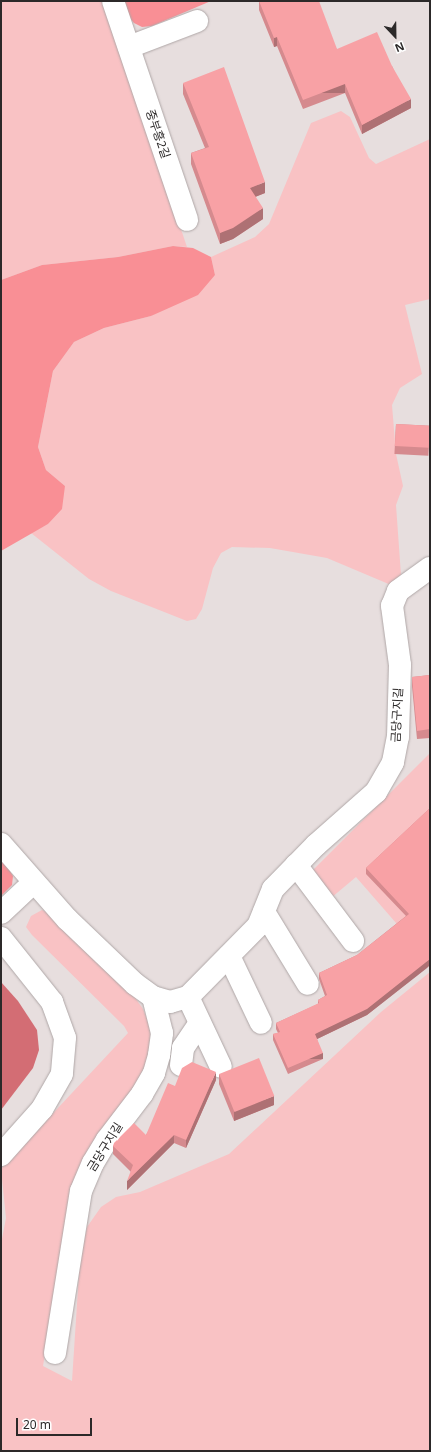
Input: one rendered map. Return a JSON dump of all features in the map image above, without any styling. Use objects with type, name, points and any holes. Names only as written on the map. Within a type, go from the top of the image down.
[{"type":"lane","name":"중부흥2길","points":[[113,1],[188,220]]},
{"type":"lane","points":[[129,47],[196,21]]},
{"type":"lane","name":"금당구지길","points":[[188,997],[258,926],[273,889],[296,865],[376,792],[393,762],[398,737],[400,665],[392,606],[398,591],[430,568]]},
{"type":"lane","points":[[1,844],[67,919],[135,984],[153,997],[170,1002],[188,997],[221,1067]]},
{"type":"lane","points":[[296,865],[353,941]]},
{"type":"lane","points":[[1,913],[34,882]]},
{"type":"lane","points":[[264,912],[308,984]]},
{"type":"lane","points":[[1,938],[52,1002],[65,1038],[62,1074],[42,1109],[1,1156]]},
{"type":"lane","points":[[229,956],[261,1023]]},
{"type":"lane","name":"금당구지길","points":[[55,1353],[80,1191],[93,1163],[107,1140],[142,1094],[154,1073],[159,1055],[162,1033],[153,997]]},
{"type":"lane","points":[[181,1065],[183,1048],[200,1023]]},
{"type":"shaded area","points":[[1,1],[104,1],[187,247],[173,246],[118,257],[42,265],[1,280]]},
{"type":"shaded area","points":[[123,1],[211,1],[152,26],[142,27],[134,23],[127,15]]},
{"type":"shaded area","points":[[341,111],[350,117],[369,158],[376,164],[430,139],[430,299],[405,305],[422,374],[400,388],[392,405],[396,454],[403,486],[396,505],[401,575],[391,585],[327,558],[270,548],[232,547],[221,553],[213,568],[202,609],[196,619],[187,621],[111,591],[89,579],[31,533],[48,524],[65,486],[46,470],[38,447],[53,371],[74,342],[104,328],[151,316],[215,275],[211,257],[255,237],[269,224],[311,123]]},
{"type":"shaded area","points":[[173,246],[193,248],[211,257],[215,275],[198,295],[151,316],[104,328],[74,342],[53,371],[38,447],[46,470],[65,486],[62,509],[48,524],[1,551],[1,280],[42,265],[118,257]]},
{"type":"shaded area","points":[[430,753],[430,962],[356,877],[331,898],[312,871]]},
{"type":"shaded area","points":[[1,856],[13,876],[12,885],[1,896]]},
{"type":"shaded area","points":[[42,910],[52,914],[129,989],[143,1009],[150,1026],[151,1050],[146,1069],[70,1204],[43,1366],[72,1381],[80,1258],[87,1227],[101,1207],[116,1197],[140,1192],[229,1154],[381,1012],[430,972],[430,1451],[1,1451],[1,1244],[6,1218],[1,1169],[128,1033],[124,1026],[32,935],[26,927],[31,916]]},
{"type":"shaded area","points":[[1,982],[18,1001],[37,1030],[39,1050],[33,1068],[1,1110]]},
{"type":"building","points":[[259,1],[319,1],[337,49],[377,32],[392,66],[411,99],[362,125],[345,84],[303,100],[277,37],[274,38]]},
{"type":"building","points":[[224,67],[265,182],[250,188],[263,208],[233,228],[220,233],[191,153],[209,147],[183,83]]},
{"type":"building","points":[[396,424],[430,426],[429,448],[395,446]]},
{"type":"building","points":[[430,675],[430,729],[417,731],[412,677]]},
{"type":"building","points":[[430,808],[430,959],[367,1009],[315,1034],[323,1053],[288,1068],[273,1034],[280,1032],[276,1023],[319,1003],[318,1000],[327,995],[319,973],[357,955],[409,914],[366,868]]},
{"type":"building","points":[[259,1058],[274,1096],[234,1112],[219,1074]]},
{"type":"building","points":[[192,1062],[216,1072],[186,1140],[174,1135],[127,1181],[133,1165],[113,1146],[114,1143],[134,1123],[146,1135],[168,1083],[175,1086],[182,1068]]}]
